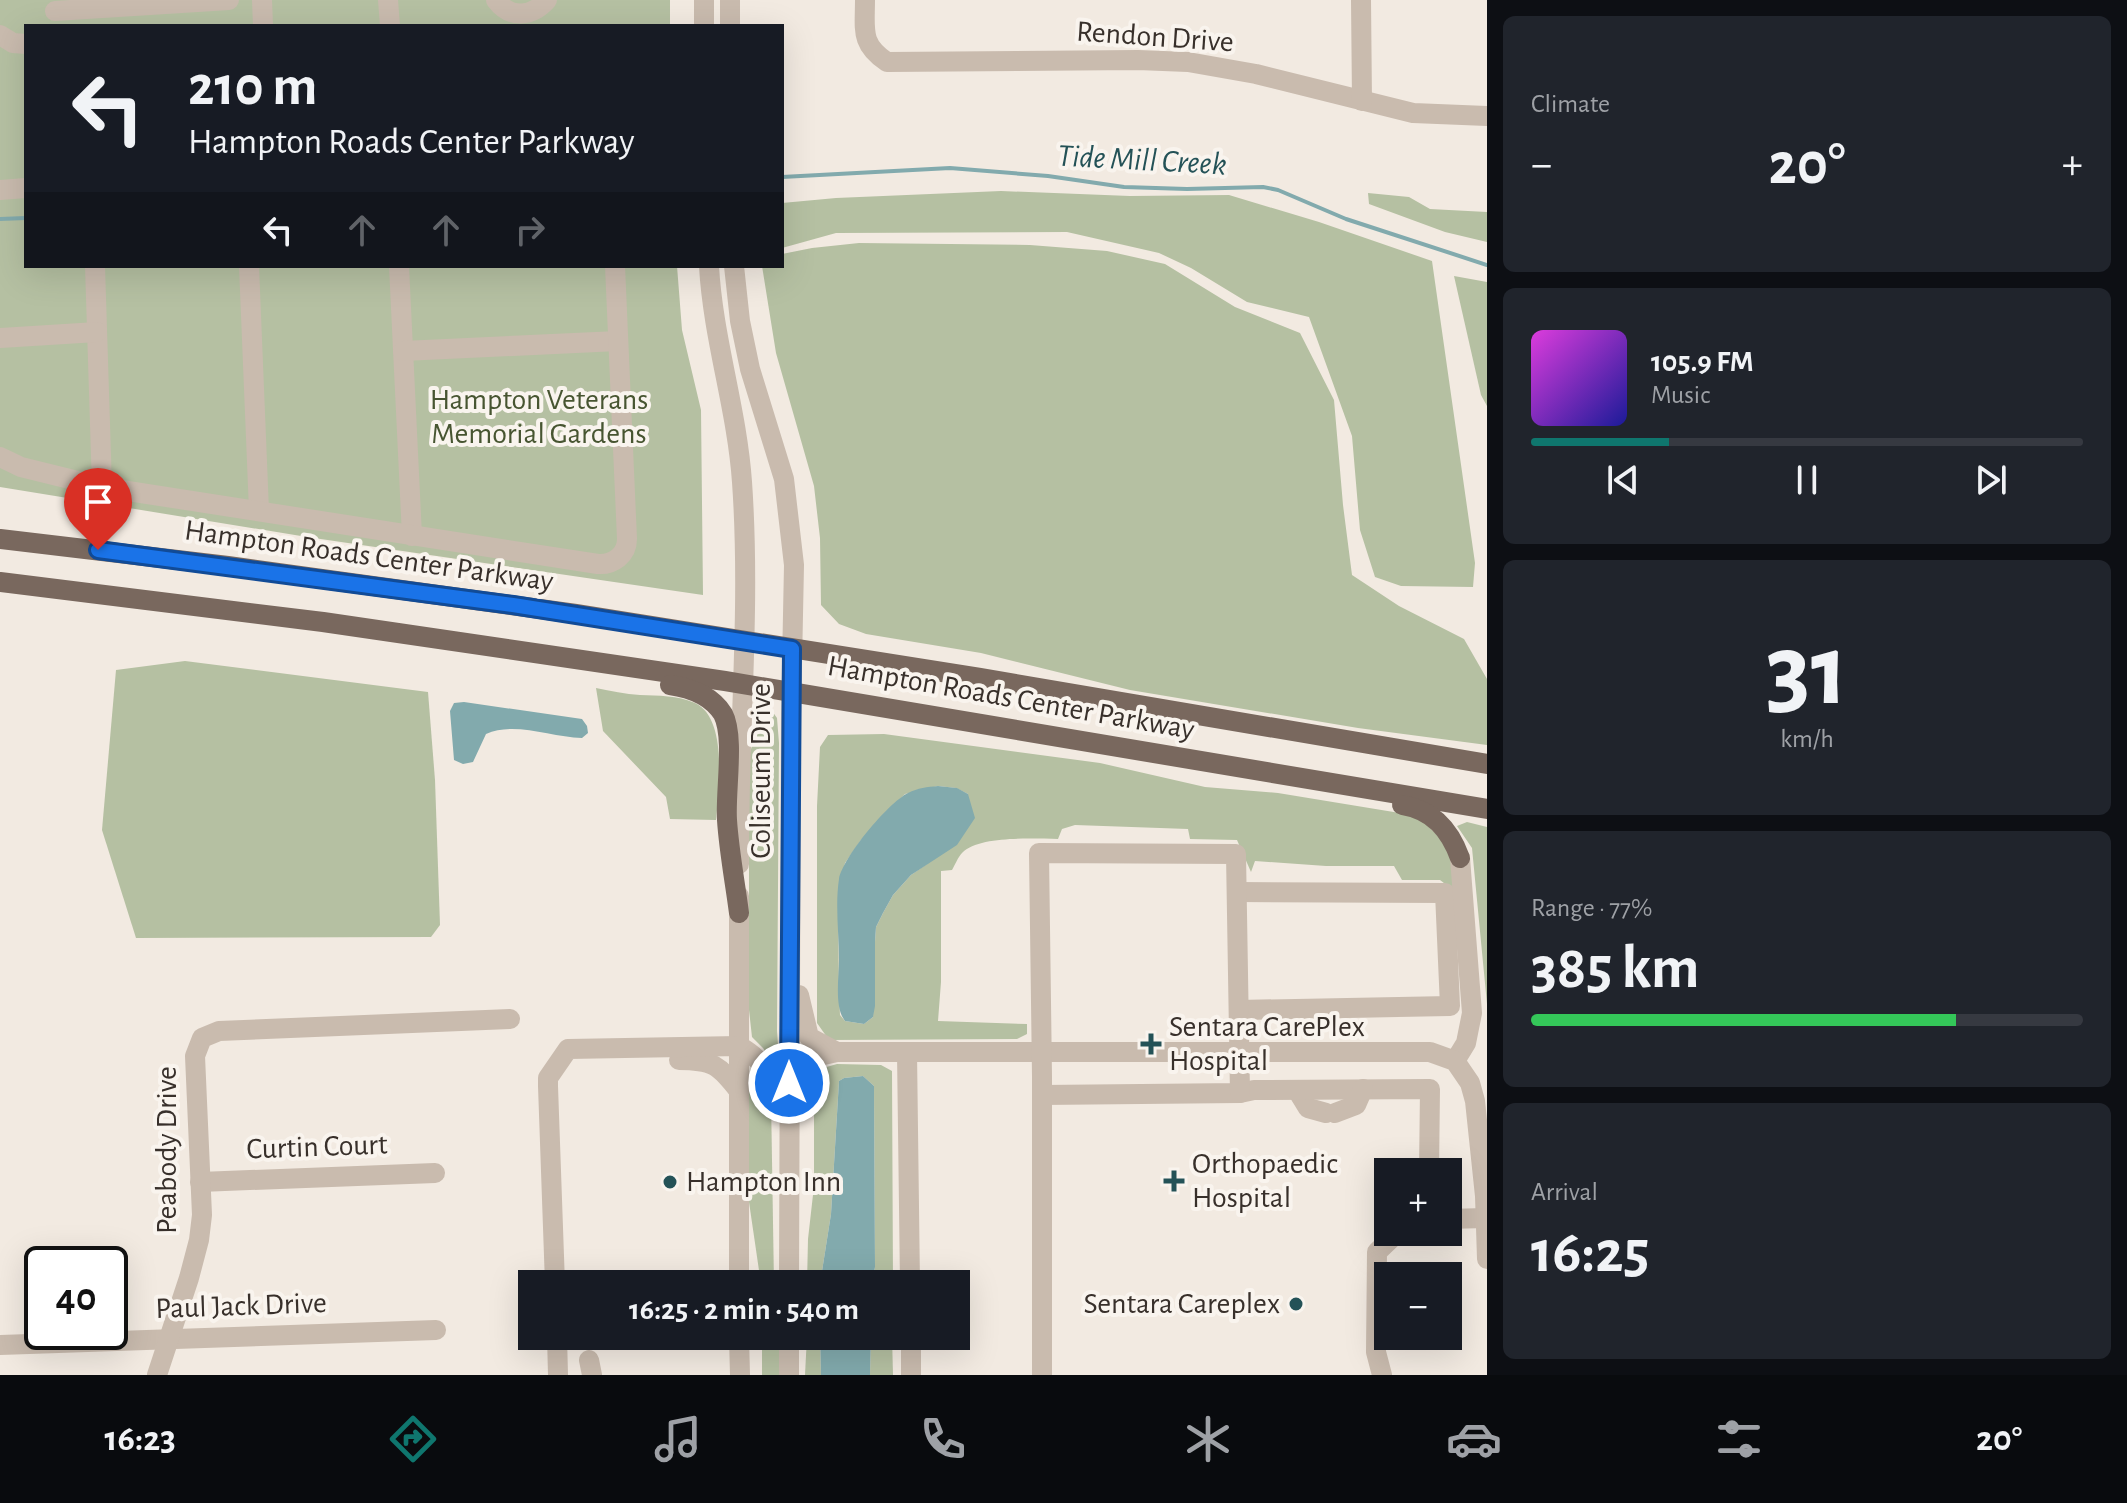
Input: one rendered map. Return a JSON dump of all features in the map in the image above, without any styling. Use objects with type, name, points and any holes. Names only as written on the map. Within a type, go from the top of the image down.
[{"type":"main road","name":"Hampton Roads Center Parkway","points":[[5,539],[358,583],[744,641],[1487,764]]},
{"type":"main road","name":"Hampton Roads Center Parkway","points":[[5,583],[451,640],[791,692],[1487,809]]},
{"type":"main road","points":[[451,640],[614,677],[689,689],[714,702],[724,717],[728,731],[727,819],[739,913]]},
{"type":"main road","points":[[1180,757],[1240,778],[1411,806],[1430,814],[1445,827],[1454,840],[1460,858]]},
{"type":"street","points":[[53,12],[229,0]]},
{"type":"street","points":[[262,0],[263,24]]},
{"type":"street","points":[[388,0],[390,24]]},
{"type":"street","points":[[496,0],[509,11],[519,14],[539,9],[547,0]]},
{"type":"street","points":[[704,0],[704,24]]},
{"type":"street","points":[[730,0],[730,24]]},
{"type":"street","name":"Rendon Drive","points":[[865,0],[867,44],[887,62],[1188,62],[1256,74],[1413,113],[1487,116]]},
{"type":"street","points":[[1361,0],[1362,101]]},
{"type":"street","points":[[0,35],[13,43],[24,44]]},
{"type":"street","points":[[0,190],[24,188]]},
{"type":"street","points":[[95,268],[102,487]]},
{"type":"street","points":[[249,268],[259,511]]},
{"type":"street","points":[[399,268],[412,536]]},
{"type":"street","points":[[0,457],[21,467],[102,487],[598,564],[613,562],[623,554],[627,539],[615,268]]},
{"type":"street","name":"Coliseum Drive","points":[[709,268],[714,322],[732,404],[739,455],[743,515],[744,641],[739,765],[739,1270]]},
{"type":"street","name":"Coliseum Drive","points":[[734,268],[744,343],[780,460],[794,565],[789,1270]]},
{"type":"street","points":[[0,338],[97,332]]},
{"type":"street","points":[[403,351],[618,341]]},
{"type":"street","points":[[1042,1375],[1039,853],[1236,854],[1240,1093]]},
{"type":"street","points":[[1455,1061],[1466,1043],[1472,1013],[1460,858]]},
{"type":"street","points":[[1237,892],[1445,893],[1450,1006],[1239,1010]]},
{"type":"street","points":[[790,928],[802,1014],[809,1037],[837,1052]]},
{"type":"street","name":"Peabody Drive","points":[[157,1375],[199,1240],[195,1056],[202,1038],[219,1031],[510,1019]]},
{"type":"street","points":[[555,1270],[548,1078],[562,1055],[568,1049],[577,1048],[739,1046],[752,1053],[763,1066],[777,1093],[778,1230],[782,1270]]},
{"type":"street","points":[[789,1208],[805,1066],[819,1056],[837,1052],[1430,1052],[1455,1061],[1470,1083],[1475,1101],[1486,1196],[1487,1259]]},
{"type":"street","points":[[907,1052],[910,1270]]},
{"type":"street","points":[[1429,1158],[1430,1052]]},
{"type":"street","points":[[560,1062],[700,1060],[724,1071],[739,1091]]},
{"type":"street","points":[[1297,1090],[1308,1108],[1331,1113],[1356,1105],[1363,1089]]},
{"type":"street","points":[[1042,1095],[1430,1089]]},
{"type":"street","name":"Curtin Court","points":[[200,1182],[435,1173]]},
{"type":"street","points":[[1462,1219],[1485,1218]]},
{"type":"street","points":[[1382,1375],[1376,1352],[1377,1252],[1383,1246]]},
{"type":"street","name":"Paul Jack Drive","points":[[0,1345],[436,1330]]},
{"type":"street","points":[[557,1350],[558,1375]]},
{"type":"street","points":[[739,1350],[740,1375]]},
{"type":"street","points":[[789,1350],[789,1375]]},
{"type":"street","points":[[911,1350],[911,1375]]},
{"type":"green space","name":"Hampton Veterans Memorial Gardens","points":[[0,0],[670,0],[670,24],[24,24],[24,268],[677,268],[682,330],[701,410],[703,595],[307,537],[0,487]]},
{"type":"green space","points":[[1001,191],[1130,196],[1229,195],[1432,261],[1475,563],[1473,587],[1401,586],[1375,577],[1360,530],[1352,436],[1309,317],[1247,302],[1191,268],[1159,253],[1067,232],[836,233],[784,247],[784,203]]},
{"type":"green space","points":[[1368,193],[1409,197],[1430,209],[1487,212],[1487,242],[1445,232],[1369,204]]},
{"type":"green space","points":[[859,243],[1030,245],[1107,251],[1165,264],[1235,307],[1300,333],[1334,400],[1352,575],[1399,606],[1464,639],[1487,679],[1487,745],[1358,728],[1130,690],[981,653],[866,634],[839,624],[821,605],[820,538],[814,486],[776,353],[762,268],[784,268],[784,254]]},
{"type":"green space","points":[[1454,276],[1487,282],[1487,406],[1481,395]]},
{"type":"green space","points":[[185,661],[428,692],[435,780],[440,925],[431,937],[136,938],[102,830],[116,670]]},
{"type":"green space","points":[[596,688],[668,696],[695,703],[706,711],[713,724],[719,756],[716,820],[670,819],[666,797],[603,731]]},
{"type":"green space","points":[[772,711],[777,718],[779,743],[777,1031],[780,1075],[752,1037],[749,1010],[749,756],[760,718]]},
{"type":"green space","points":[[884,734],[1100,763],[1205,787],[1278,793],[1418,816],[1441,839],[1454,866],[1453,890],[1440,880],[1402,880],[1394,866],[1326,866],[1255,861],[1251,872],[1237,840],[1190,839],[1188,829],[1075,825],[1062,829],[1058,839],[1008,839],[981,843],[962,853],[952,870],[941,871],[938,1021],[1027,1024],[1027,1034],[1017,1039],[829,1040],[817,1023],[817,806],[820,747],[828,735]],"holes":[[[938,786],[956,788],[968,794],[927,864],[911,875],[893,895],[876,927],[873,1017],[864,1024],[845,1021],[840,1015],[838,898],[845,863],[861,840],[905,794]]]},
{"type":"green space","points":[[1467,822],[1487,827],[1487,1004],[1472,848],[1457,826]]},
{"type":"green space","points":[[837,1064],[881,1065],[892,1071],[893,1270],[874,1270],[874,1086],[863,1076],[839,1081],[831,1214],[822,1270],[807,1270],[814,1186],[814,1079],[823,1068]]},
{"type":"green space","points":[[755,1074],[771,1098],[774,1270],[759,1270],[749,1202],[750,1075]]},
{"type":"green space","points":[[762,1350],[779,1350],[780,1375],[762,1375]]},
{"type":"green space","points":[[806,1350],[820,1350],[821,1375],[805,1375]]},
{"type":"green space","points":[[871,1350],[892,1350],[893,1375],[870,1375]]},
{"type":"water","points":[[454,703],[582,719],[588,733],[582,738],[521,729],[497,730],[486,734],[473,762],[463,764],[454,760],[450,711]]},
{"type":"water","points":[[938,786],[957,788],[968,794],[975,818],[957,845],[911,875],[893,895],[876,927],[873,1017],[864,1024],[845,1021],[839,1008],[838,992],[837,899],[842,869],[868,832],[899,799],[915,790]]},
{"type":"water","points":[[863,1076],[874,1086],[874,1270],[822,1270],[831,1214],[839,1081]]},
{"type":"water","points":[[820,1350],[871,1350],[870,1375],[821,1375]]},
{"type":"waterway","name":"Tide Mill Creek","points":[[784,177],[950,168],[1048,176],[1124,187],[1263,187],[1278,190],[1346,219],[1487,265]]},
{"type":"waterway","points":[[0,219],[24,218]]},
{"type":"place","name":"Sentara CarePlex Hospital","points":[[1151,1044]]},
{"type":"place","name":"Orthopaedic Hospital","points":[[1174,1181]]},
{"type":"place","name":"Hampton Inn","points":[[670,1182]]},
{"type":"place","name":"Sentara Careplex","points":[[1296,1304]]},
{"type":"route","points":[[98,550],[513,605],[792,649],[789,1083]]}]
